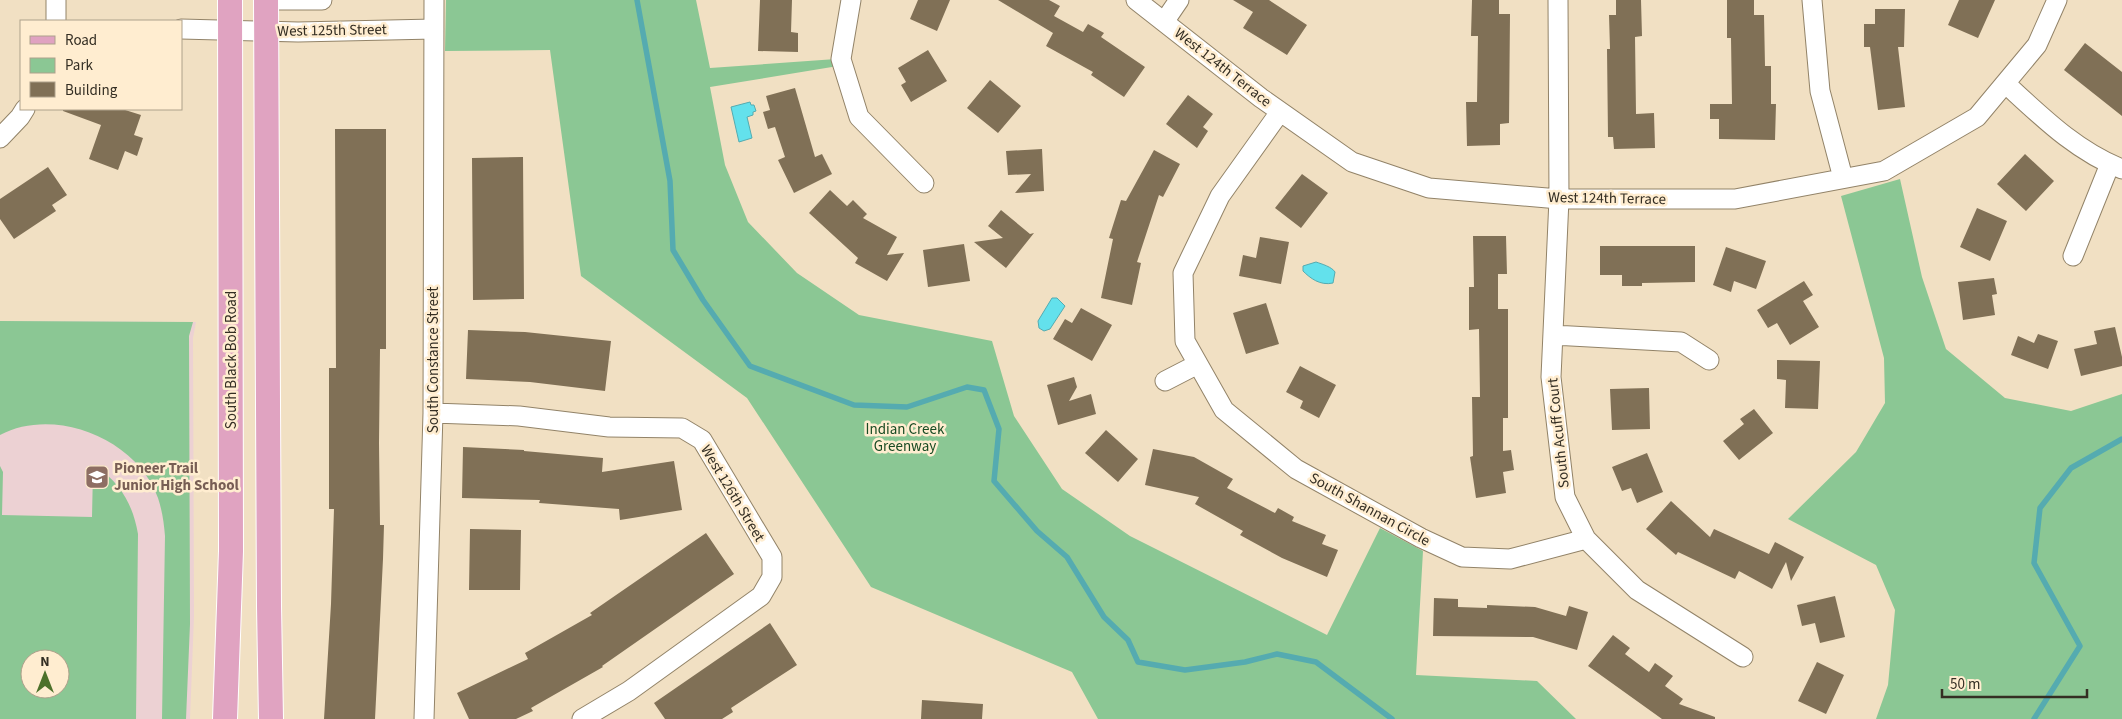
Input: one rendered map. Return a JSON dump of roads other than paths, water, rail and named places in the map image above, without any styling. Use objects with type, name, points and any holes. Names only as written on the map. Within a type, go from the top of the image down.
[{"type":"main road","name":"South Black Bob Road","points":[[225,719],[231,551],[230,0]]},
{"type":"main road","points":[[266,0],[268,606],[271,719]]},
{"type":"street","points":[[56,0],[56,20]]},
{"type":"street","name":"West 125th Street","points":[[275,0],[322,0]]},
{"type":"street","name":"South Constance Street","points":[[424,719],[433,413],[434,0]]},
{"type":"street","points":[[851,0],[841,59],[859,117],[924,183]]},
{"type":"street","name":"West 124th Terrace","points":[[1136,0],[1280,112],[1352,162],[1429,188],[1558,199],[1735,199],[1884,171],[1977,117],[2037,45],[2057,0]]},
{"type":"street","points":[[1164,22],[1179,0]]},
{"type":"street","name":"South Acuff Court","points":[[1558,0],[1558,199],[1551,376],[1565,497],[1586,538],[1637,590],[1743,657]]},
{"type":"street","points":[[1812,0],[1820,91],[1843,178]]},
{"type":"street","name":"West 125th Street","points":[[182,29],[266,31],[434,29]]},
{"type":"street","points":[[2006,84],[2063,135],[2092,156],[2116,167],[2073,256]]},
{"type":"street","points":[[0,138],[24,110]]},
{"type":"street","name":"South Shannan Circle","points":[[1280,112],[1220,196],[1183,274],[1184,341],[1224,410],[1296,469],[1421,538],[1462,557],[1510,559],[1586,538]]},
{"type":"street","points":[[1553,335],[1681,342],[1709,360]]},
{"type":"street","points":[[1165,381],[1198,364]]},
{"type":"street","name":"West 126th Street","points":[[433,413],[519,416],[609,427],[682,428],[702,440],[772,557],[772,577],[761,596],[629,691],[582,719]]},
{"type":"water","points":[[750,102],[751,105],[754,105],[756,111],[753,112],[753,115],[747,117],[752,138],[739,142],[731,107]]},
{"type":"water","points":[[1316,262],[1334,270],[1333,283],[1328,284],[1312,279],[1303,271],[1303,266]]},
{"type":"water","points":[[1052,298],[1057,298],[1065,306],[1050,329],[1044,331],[1039,328],[1038,321]]},
{"type":"waterway","points":[[637,0],[670,181],[673,250],[703,300],[750,366],[854,405],[907,407],[967,387],[984,390],[999,429],[994,481],[1037,531],[1067,557],[1104,617],[1128,640],[1138,662],[1185,670],[1245,662],[1277,654],[1316,662],[1392,719]]},
{"type":"waterway","points":[[2034,719],[2080,646],[2034,563],[2040,508],[2071,468],[2122,439]]},
{"type":"place","name":"Pioneer Trail Junior High School","points":[[97,477]]},
{"type":"park label","name":"Indian Creek Greenway","points":[[905,438]]}]
